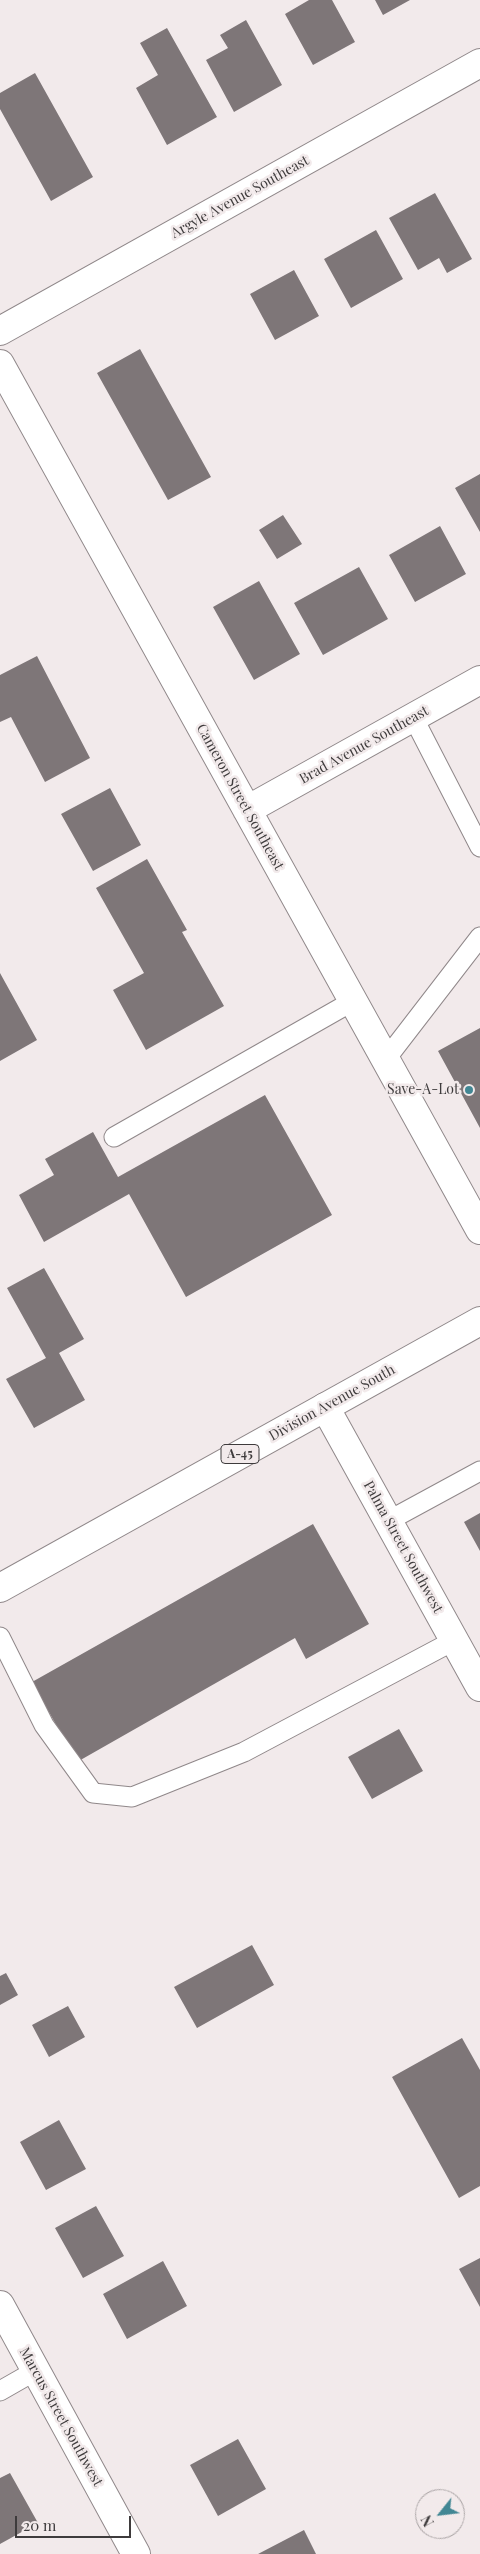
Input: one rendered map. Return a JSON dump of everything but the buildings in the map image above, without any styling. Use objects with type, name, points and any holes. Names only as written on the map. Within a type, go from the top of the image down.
[{"type":"street","name":"Argyle Avenue Southeast","points":[[0,331],[480,63]]},
{"type":"street","name":"Cameron Street Southeast","points":[[0,364],[480,1230]]},
{"type":"street","name":"Brad Avenue Southeast","points":[[247,810],[480,680]]},
{"type":"street","name":"Division Avenue South","points":[[0,1588],[480,1321]]},
{"type":"street","name":"Palma Street Southwest","points":[[325,1407],[480,1687]]},
{"type":"street","name":"Marcus Street Southwest","points":[[0,2306],[136,2554]]},
{"type":"lane","points":[[413,718],[480,847]]},
{"type":"lane","points":[[386,1060],[480,937]]},
{"type":"lane","points":[[114,1136],[354,1002]]},
{"type":"lane","points":[[388,1521],[480,1471]]},
{"type":"lane","points":[[0,1637],[44,1725],[93,1793],[132,1797],[244,1752],[455,1640]]},
{"type":"lane","points":[[0,2391],[35,2371]]},
{"type":"place","name":"Save-A-Lot","points":[[469,1090]]}]
